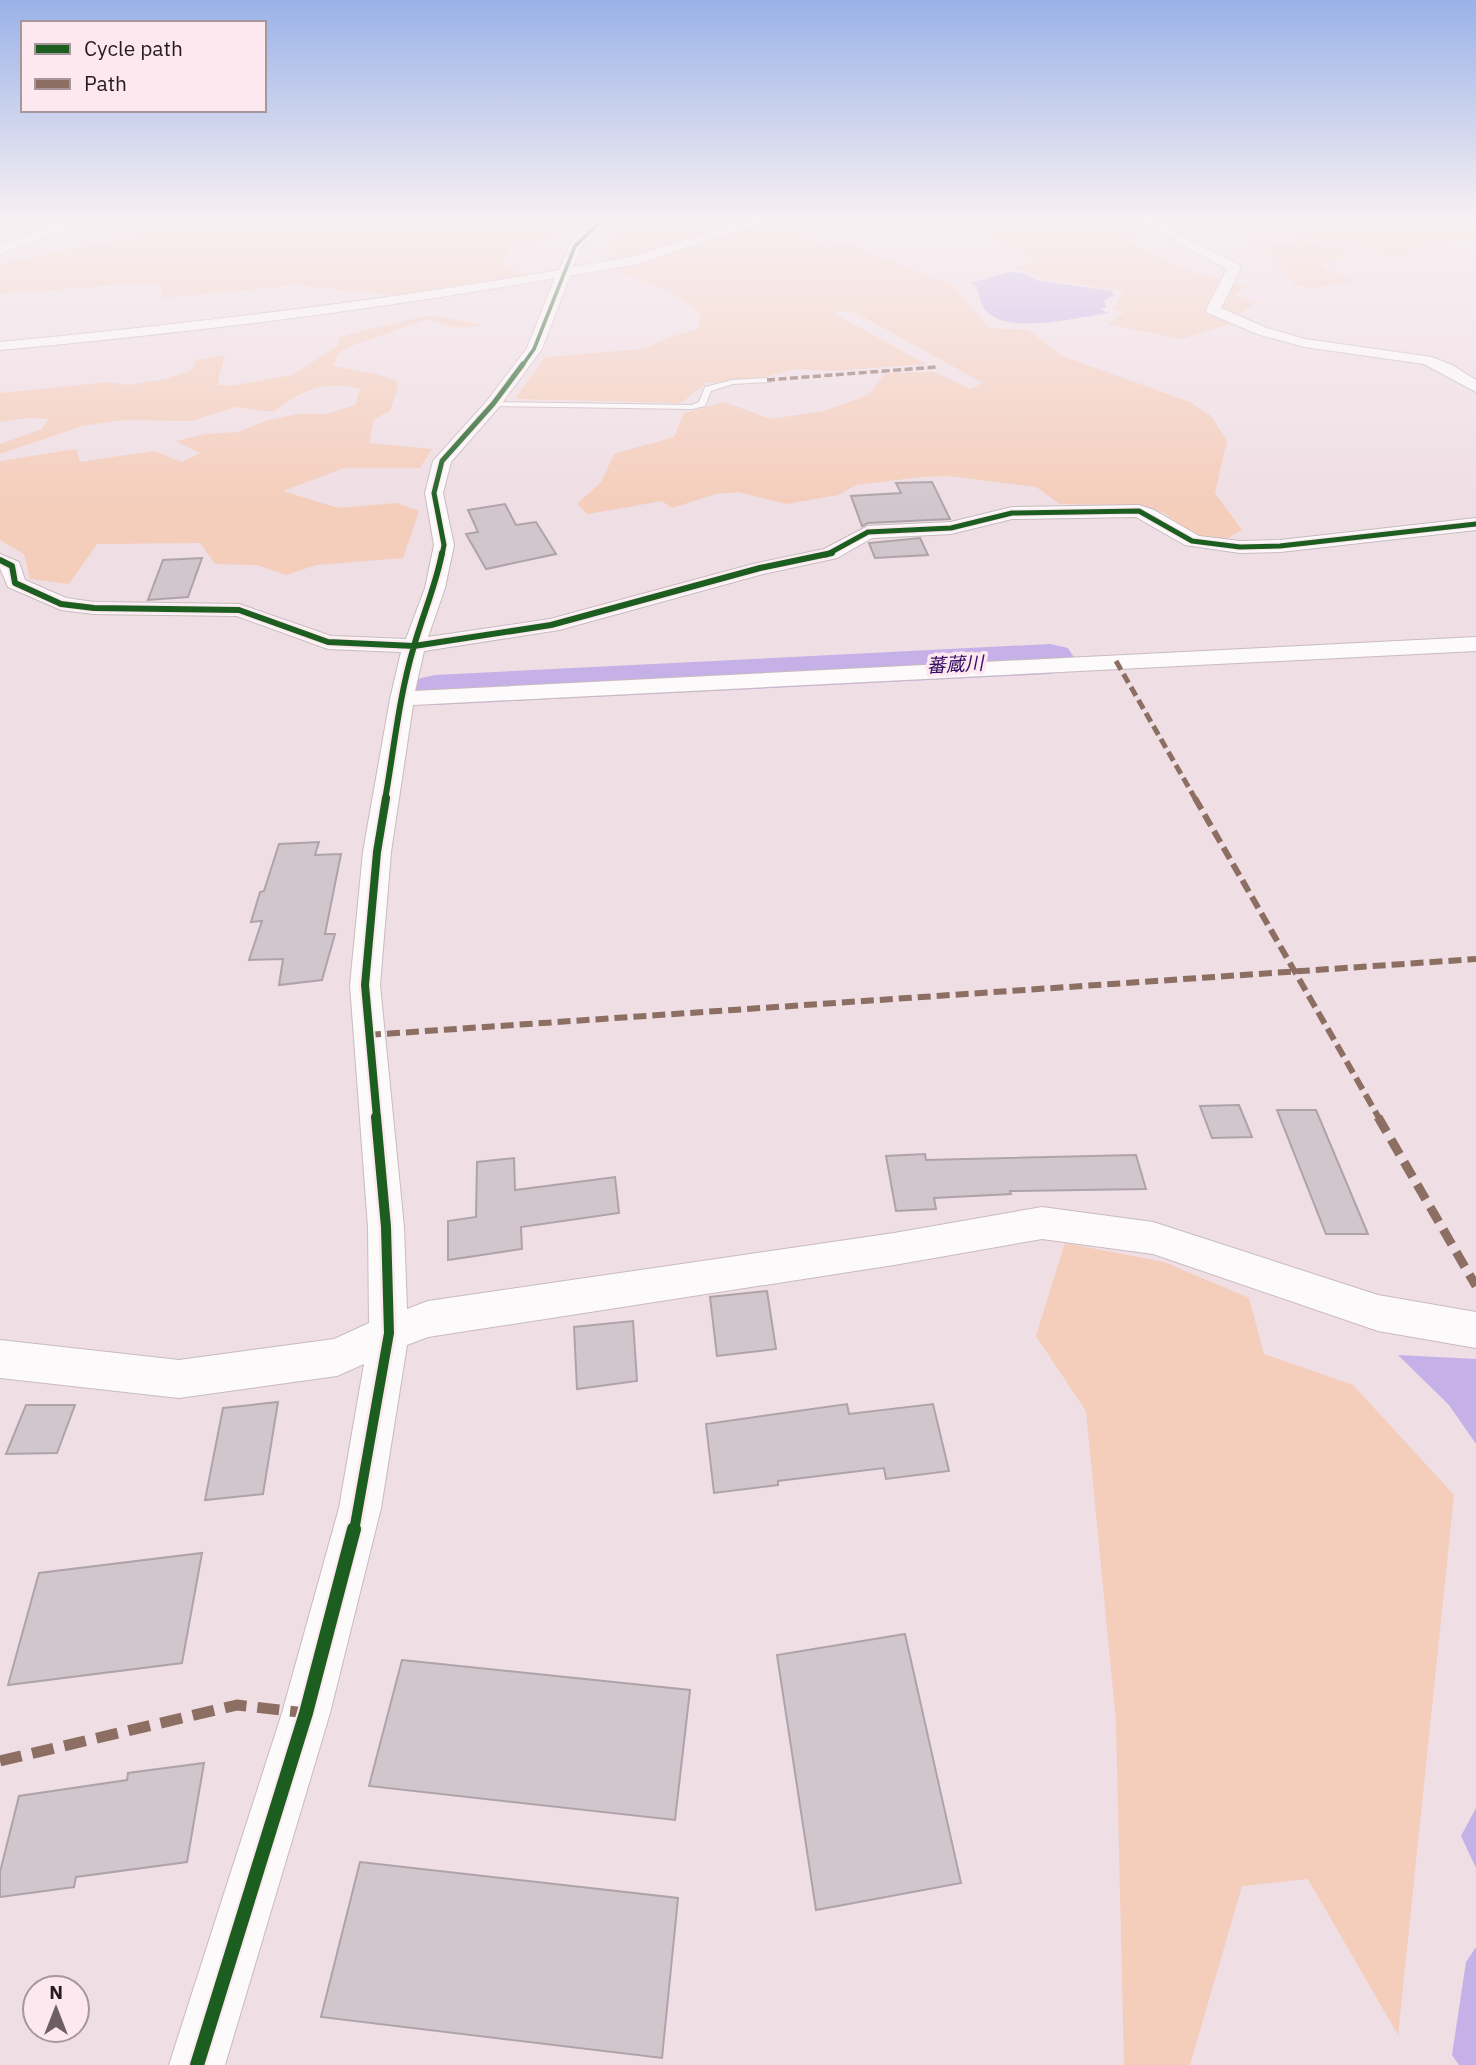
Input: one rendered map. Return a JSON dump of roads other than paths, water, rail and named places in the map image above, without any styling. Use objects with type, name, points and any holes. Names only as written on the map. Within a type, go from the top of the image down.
[{"type":"street","points":[[0,346],[160,331],[283,315]]},
{"type":"street","points":[[197,2065],[306,1713],[357,1521],[389,1332],[386,1227],[365,985],[377,852],[402,699],[414,646],[435,588],[444,545],[434,493],[442,461],[493,404],[534,349],[547,315]]},
{"type":"street","points":[[1222,315],[1304,343],[1427,360],[1447,368],[1476,387]]},
{"type":"street","points":[[0,559],[12,566],[15,583],[61,604],[94,608],[239,610],[328,642],[414,646],[551,625],[760,568],[831,554],[868,532],[951,528],[1012,513],[1139,511],[1157,517],[1180,535],[1197,542],[1223,546],[1308,544],[1476,524]]},
{"type":"street","points":[[402,699],[1476,644]]},
{"type":"street","points":[[0,1359],[179,1379],[337,1357],[389,1332],[428,1319],[894,1249],[1042,1223],[1153,1238],[1378,1313],[1476,1330]]},
{"type":"lane","points":[[493,404],[692,407],[702,404],[708,389],[716,385],[768,380]]},
{"type":"waterway","name":"蕃蔵川","points":[[435,690],[1050,659]]}]
